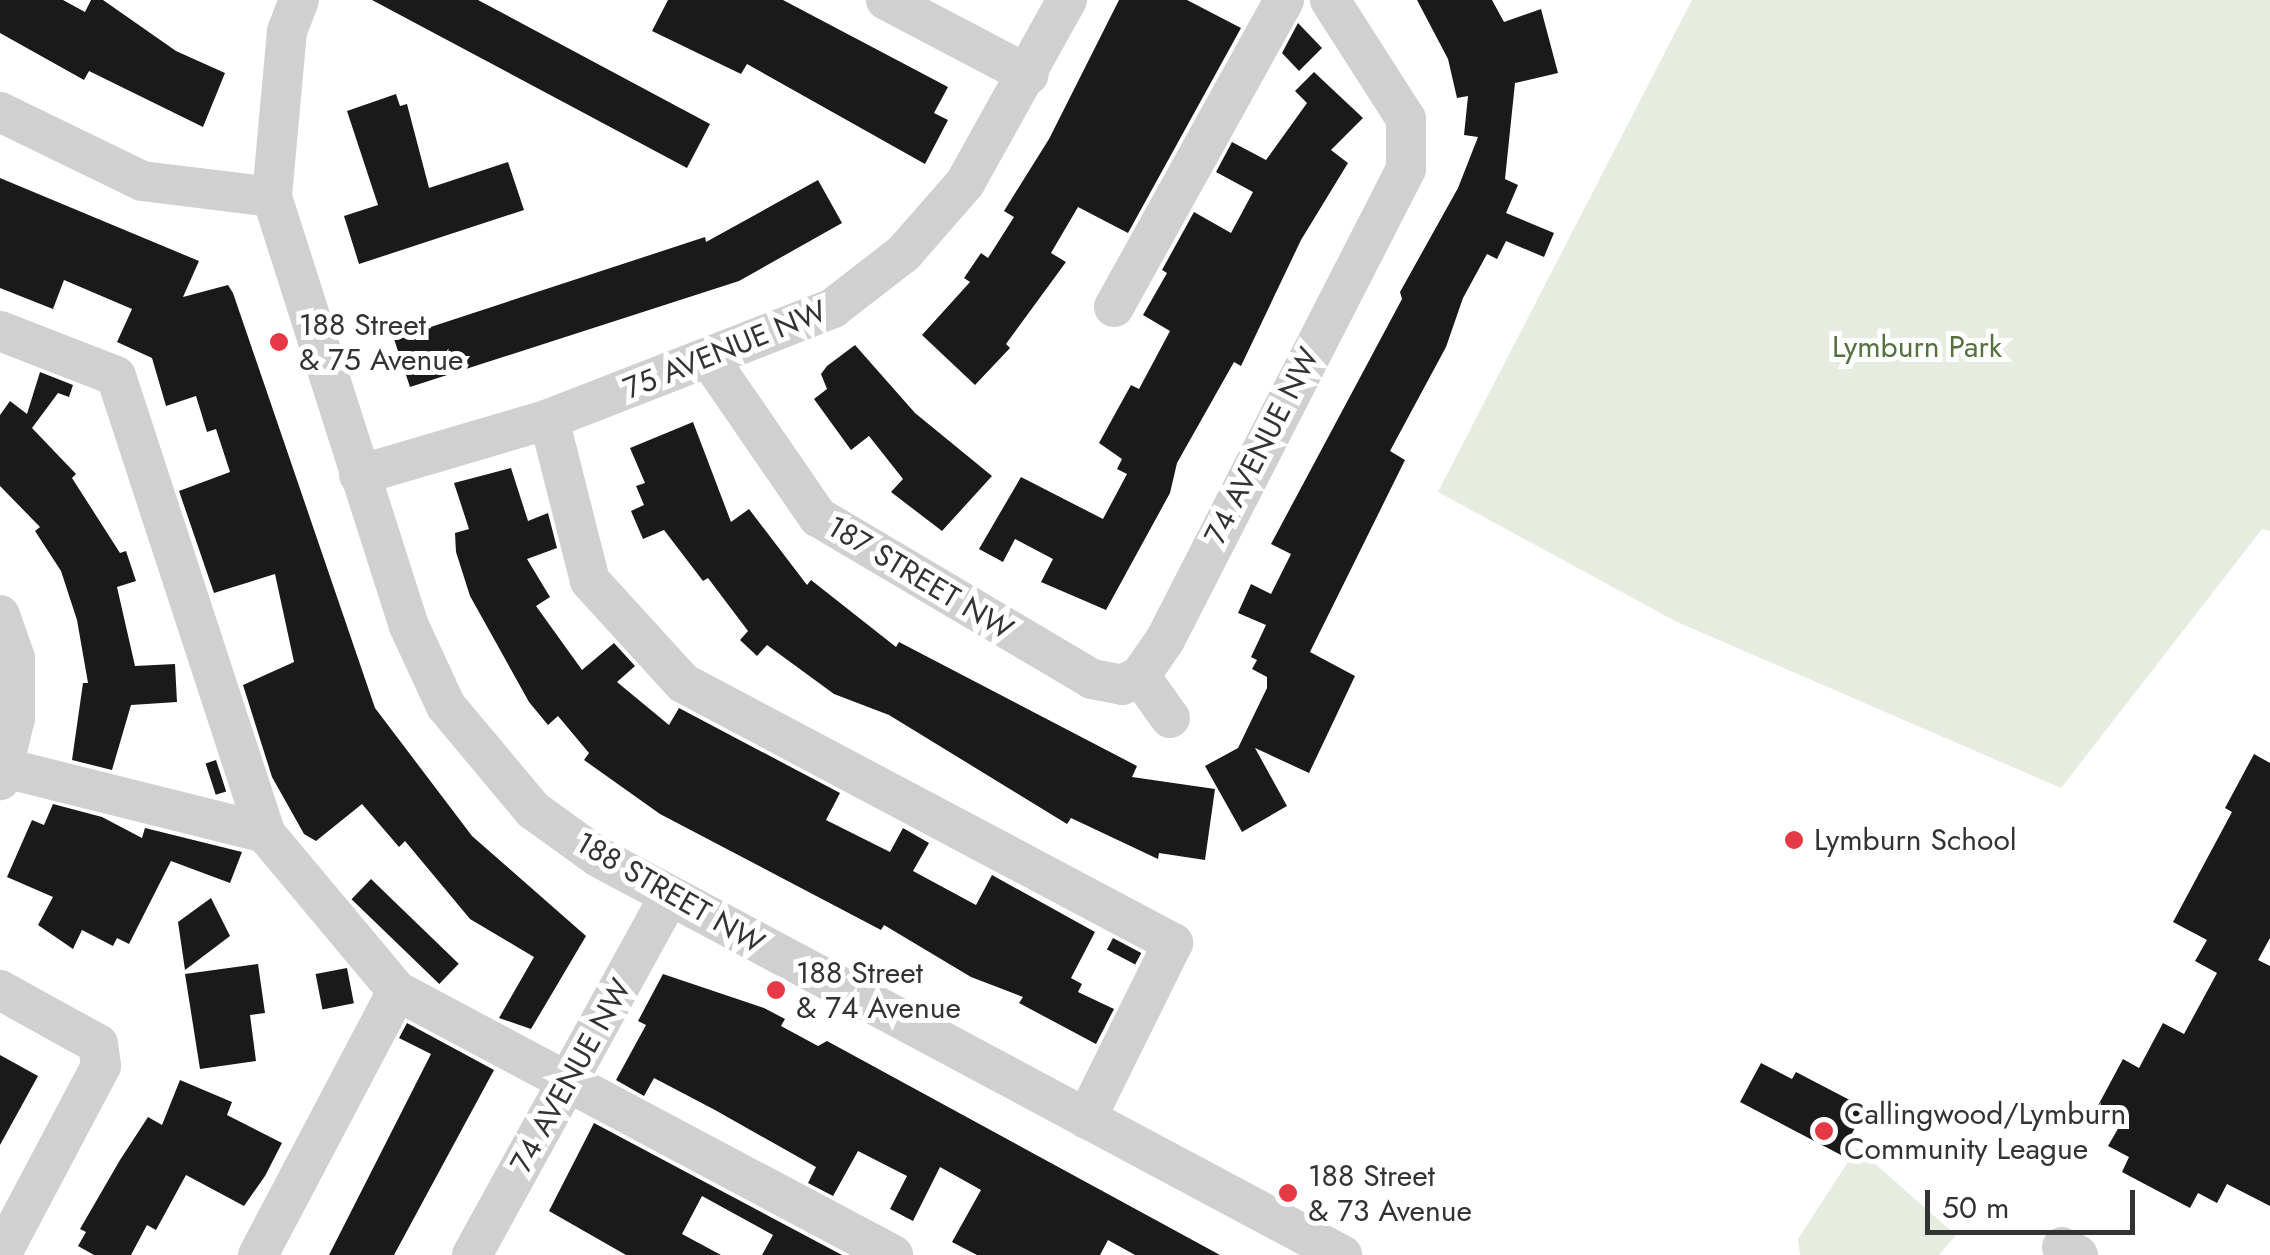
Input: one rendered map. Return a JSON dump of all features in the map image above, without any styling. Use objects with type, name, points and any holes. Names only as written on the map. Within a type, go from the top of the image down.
[{"type":"street","points":[[0,112],[142,181],[272,197],[287,30],[299,0]]},
{"type":"street","points":[[886,0],[1029,75]]},
{"type":"street","name":"75 AVENUE NW","points":[[359,474],[549,419],[710,360],[834,308],[904,253],[965,183],[1029,75],[1066,0]]},
{"type":"street","points":[[1114,307],[1284,0]]},
{"type":"street","name":"74 AVENUE NW","points":[[1140,676],[1165,640],[1406,169],[1406,120],[1330,0]]},
{"type":"street","name":"188 STREET NW","points":[[272,197],[409,626],[446,706],[533,810],[598,857],[1342,1255]]},
{"type":"street","points":[[0,331],[116,376],[265,832],[397,991],[893,1255]]},
{"type":"street","name":"187 STREET NW","points":[[710,360],[818,517],[1092,679],[1122,685],[1140,676]]},
{"type":"street","points":[[549,419],[590,581],[683,683],[1173,943],[1086,1120]]},
{"type":"street","points":[[0,615],[14,658],[15,718],[2,774],[265,832]]},
{"type":"street","points":[[1140,676],[1170,718]]},
{"type":"street","name":"74 AVENUE NW","points":[[473,1255],[669,896]]},
{"type":"street","points":[[0,990],[98,1044],[101,1066],[5,1235]]},
{"type":"street","points":[[258,1255],[397,991]]},
{"type":"green space","name":"Lymburn Park","points":[[1692,0],[2270,0],[2270,531],[2262,529],[2061,788],[1675,621],[1438,492]]},
{"type":"green space","points":[[1857,1148],[1956,1235],[1939,1255],[1800,1255],[1798,1239]]},
{"type":"building","points":[[0,0],[63,0],[85,12],[91,0],[103,0],[176,51],[225,73],[203,127],[89,71],[84,80],[0,33]]},
{"type":"building","points":[[372,0],[478,0],[710,124],[687,168]]},
{"type":"building","points":[[668,0],[783,0],[948,87],[934,113],[948,120],[925,164],[747,64],[741,74],[652,31]]},
{"type":"building","points":[[1119,0],[1187,0],[1241,28],[1128,233],[1078,207],[1051,253],[1066,262],[1006,344],[1010,348],[975,385],[922,335],[970,282],[964,278],[981,253],[988,258],[1014,217],[1004,211],[1049,139]]},
{"type":"building","points":[[1417,0],[1492,0],[1504,22],[1541,9],[1558,73],[1515,83],[1505,179],[1518,185],[1506,213],[1554,233],[1544,257],[1506,241],[1497,259],[1487,254],[1463,298],[1446,347],[1390,451],[1405,460],[1310,652],[1355,676],[1309,773],[1255,748],[1287,806],[1242,832],[1205,766],[1238,748],[1267,688],[1267,677],[1252,669],[1257,660],[1251,657],[1266,625],[1238,613],[1251,584],[1271,594],[1291,554],[1271,544],[1402,299],[1400,292],[1458,188],[1478,137],[1464,135],[1468,96],[1457,98],[1448,59]]},
{"type":"building","points":[[1298,23],[1322,48],[1299,71],[1282,53]]},
{"type":"building","points":[[1314,72],[1363,118],[1331,150],[1348,163],[1301,240],[1241,366],[1234,362],[1177,463],[1170,493],[1106,610],[1041,582],[1053,559],[1015,539],[1003,562],[979,549],[1021,477],[1103,519],[1127,474],[1117,469],[1122,459],[1099,443],[1131,385],[1139,389],[1170,331],[1143,315],[1167,273],[1162,270],[1194,212],[1231,233],[1253,192],[1216,172],[1232,142],[1266,160],[1307,103],[1295,91]]},
{"type":"building","points":[[396,94],[400,106],[407,104],[429,188],[508,162],[524,210],[359,264],[344,216],[378,205],[347,111]]},
{"type":"building","points":[[0,178],[199,261],[183,297],[228,285],[233,293],[375,708],[472,836],[586,936],[531,1029],[499,1018],[534,957],[470,919],[405,841],[399,847],[362,804],[316,841],[304,834],[272,777],[243,685],[294,662],[275,574],[214,593],[179,491],[230,472],[216,429],[207,432],[196,396],[166,406],[152,358],[117,342],[132,309],[64,280],[53,309],[0,288]]},
{"type":"building","points":[[818,180],[842,223],[739,281],[410,387],[394,339],[705,237],[706,242]]},
{"type":"building","points":[[855,345],[915,413],[992,476],[942,531],[891,492],[903,479],[869,436],[851,450],[814,399],[827,389],[821,374],[827,366]]},
{"type":"building","points":[[40,372],[73,385],[69,397],[58,393],[32,428],[76,474],[72,478],[120,553],[126,551],[136,581],[117,587],[135,666],[175,664],[177,702],[131,705],[112,770],[72,760],[83,683],[88,683],[77,620],[61,571],[35,531],[40,527],[0,486],[0,415],[10,401],[27,414]]},
{"type":"building","points":[[693,422],[731,522],[749,509],[807,585],[811,580],[896,647],[899,642],[1137,766],[1132,777],[1215,789],[1205,860],[1159,853],[1158,859],[1071,818],[1067,824],[889,715],[834,694],[767,645],[757,656],[740,640],[748,631],[708,578],[703,581],[664,530],[643,539],[631,511],[644,505],[636,486],[645,483],[630,448]]},
{"type":"building","points":[[511,468],[528,521],[548,513],[557,548],[527,559],[550,597],[536,606],[582,670],[614,643],[635,666],[617,682],[669,725],[679,708],[840,793],[826,820],[890,852],[903,828],[929,843],[913,871],[976,905],[992,875],[1095,932],[1071,978],[1082,984],[1078,992],[1114,1009],[1096,1044],[1019,1003],[1023,997],[971,977],[884,925],[881,930],[660,814],[584,760],[589,753],[558,716],[548,725],[529,702],[470,596],[456,552],[455,533],[469,529],[454,483]]},
{"type":"building","points":[[2254,754],[2270,763],[2270,938],[2258,960],[2270,966],[2270,1206],[2227,1184],[2217,1203],[2198,1193],[2190,1208],[2122,1172],[2129,1157],[2108,1146],[2119,1127],[2094,1113],[2123,1059],[2139,1068],[2163,1023],[2184,1034],[2217,973],[2195,961],[2207,940],[2173,922],[2232,812],[2225,808]]},
{"type":"building","points":[[216,760],[226,791],[216,795],[206,763]]},
{"type":"building","points":[[53,804],[102,817],[142,838],[145,828],[242,852],[230,883],[171,861],[129,944],[117,938],[113,946],[82,930],[73,949],[38,925],[53,897],[7,877],[32,820],[44,825]]},
{"type":"building","points":[[371,879],[459,964],[439,984],[352,899]]},
{"type":"building","points":[[211,898],[230,936],[185,970],[178,922]]},
{"type":"building","points":[[1113,938],[1141,953],[1135,965],[1107,949]]},
{"type":"building","points":[[258,964],[265,1013],[250,1015],[256,1061],[200,1069],[185,974]]},
{"type":"building","points":[[347,968],[354,1003],[322,1009],[316,974]]},
{"type":"building","points":[[663,974],[764,1008],[785,1019],[781,1026],[818,1046],[827,1041],[1220,1255],[1135,1255],[1108,1240],[1100,1255],[977,1255],[952,1242],[981,1190],[940,1167],[913,1221],[890,1209],[907,1176],[858,1151],[833,1196],[808,1183],[816,1167],[715,1110],[654,1078],[644,1096],[616,1080],[646,1025],[638,1021]]},
{"type":"building","points":[[407,1023],[494,1070],[394,1255],[329,1255],[431,1054],[399,1038]]},
{"type":"building","points":[[0,1055],[38,1076],[0,1145]]},
{"type":"building","name":"Callingwood/Lymburn Community League","points":[[1761,1063],[1792,1079],[1796,1072],[1865,1108],[1841,1155],[1740,1102]]},
{"type":"building","points":[[180,1080],[232,1102],[227,1115],[282,1143],[244,1206],[186,1175],[156,1230],[147,1225],[131,1255],[94,1255],[78,1246],[86,1232],[80,1229],[148,1117],[162,1125]]},
{"type":"building","points":[[594,1123],[842,1255],[762,1255],[773,1235],[702,1196],[682,1234],[721,1255],[626,1255],[549,1211]]},
{"type":"place","name":"188 Street & 75 Avenue","points":[[279,342]]},
{"type":"place","name":"Lymburn School","points":[[1794,840]]},
{"type":"place","name":"188 Street & 74 Avenue","points":[[776,990]]},
{"type":"place","name":"Callingwood/Lymburn Community League","points":[[1824,1131]]},
{"type":"place","name":"188 Street & 73 Avenue","points":[[1288,1193]]}]
